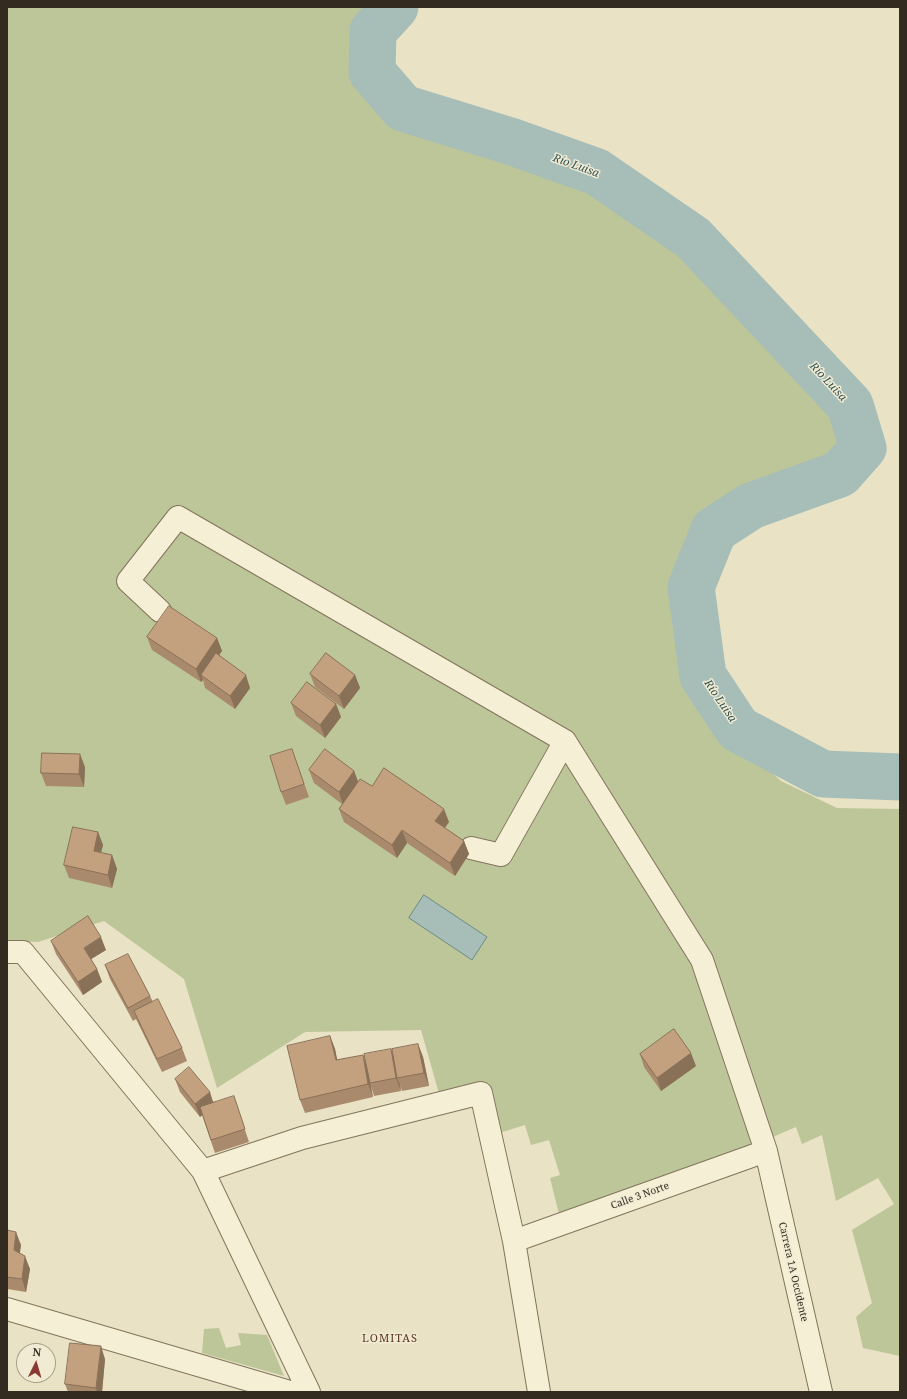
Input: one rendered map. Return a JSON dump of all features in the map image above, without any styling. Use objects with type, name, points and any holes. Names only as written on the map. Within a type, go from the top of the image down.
[{"type":"street","points":[[160,611],[128,581],[178,517],[565,741],[501,855],[471,848]]},
{"type":"street","name":"Carrera 1A Occidente","points":[[565,741],[702,960],[766,1151],[821,1392]]},
{"type":"street","points":[[7,952],[23,952],[203,1171],[308,1392]]},
{"type":"street","points":[[203,1171],[302,1138],[481,1093],[514,1241],[540,1392]]},
{"type":"street","name":"Calle 3 Norte","points":[[514,1241],[766,1151]]},
{"type":"street","points":[[7,1309],[290,1392]]},
{"type":"green space","points":[[7,7],[381,7],[360,30],[365,86],[400,121],[591,180],[614,198],[688,241],[736,295],[846,409],[853,445],[834,467],[746,502],[708,530],[682,586],[693,677],[733,736],[781,781],[837,808],[900,809],[900,1356],[863,1348],[856,1317],[872,1303],[852,1230],[894,1204],[878,1178],[836,1201],[822,1135],[802,1144],[796,1127],[775,1136],[760,1148],[559,1214],[550,1178],[560,1175],[549,1140],[531,1145],[525,1125],[496,1134],[485,1088],[440,1097],[421,1030],[305,1032],[217,1088],[184,979],[104,921],[38,942],[7,941]]},
{"type":"green space","points":[[219,1328],[226,1348],[241,1345],[238,1333],[267,1335],[284,1376],[202,1353],[204,1329]]},
{"type":"water","points":[[424,895],[487,937],[472,960],[409,918]]},
{"type":"building","points":[[169,606],[217,638],[196,669],[147,637]]},
{"type":"building","points":[[216,653],[246,675],[230,696],[201,675]]},
{"type":"building","points":[[326,653],[355,675],[339,696],[310,674]]},
{"type":"building","points":[[307,682],[336,704],[320,725],[291,703]]},
{"type":"building","points":[[292,749],[304,784],[281,792],[270,756]]},
{"type":"building","points":[[325,749],[354,771],[339,792],[309,770]]},
{"type":"building","points":[[42,753],[80,754],[79,774],[41,773]]},
{"type":"building","points":[[384,768],[444,809],[435,821],[464,841],[450,863],[402,830],[392,845],[339,809],[360,779],[372,786]]},
{"type":"building","points":[[73,827],[98,832],[94,851],[112,855],[108,875],[64,865]]},
{"type":"building","points":[[88,916],[101,937],[84,948],[97,969],[78,982],[51,941]]},
{"type":"building","points":[[128,954],[150,996],[128,1008],[105,965]]},
{"type":"building","points":[[158,999],[182,1048],[157,1059],[134,1011]]},
{"type":"building","points":[[674,1029],[691,1053],[657,1078],[640,1054]]},
{"type":"building","points":[[330,1036],[336,1060],[363,1055],[368,1084],[300,1100],[287,1046]]},
{"type":"building","points":[[418,1044],[424,1073],[397,1078],[392,1049]]},
{"type":"building","points":[[391,1049],[396,1078],[370,1083],[364,1054]]},
{"type":"building","points":[[189,1067],[210,1092],[195,1104],[175,1079]]},
{"type":"building","points":[[234,1096],[245,1129],[211,1140],[200,1107]]},
{"type":"building","points":[[7,1230],[16,1232],[14,1250],[25,1256],[22,1279],[7,1277]]},
{"type":"building","points":[[70,1343],[101,1346],[96,1388],[65,1384]]},
{"type":"waterway","name":"Río Luisa","points":[[395,7],[373,31],[372,72],[403,108],[510,141],[597,172],[693,238],[850,405],[863,448],[840,474],[751,506],[714,530],[691,587],[703,676],[738,729],[823,774],[900,777]]},
{"type":"district","name":"LOMITAS","points":[[390,1339]]}]
